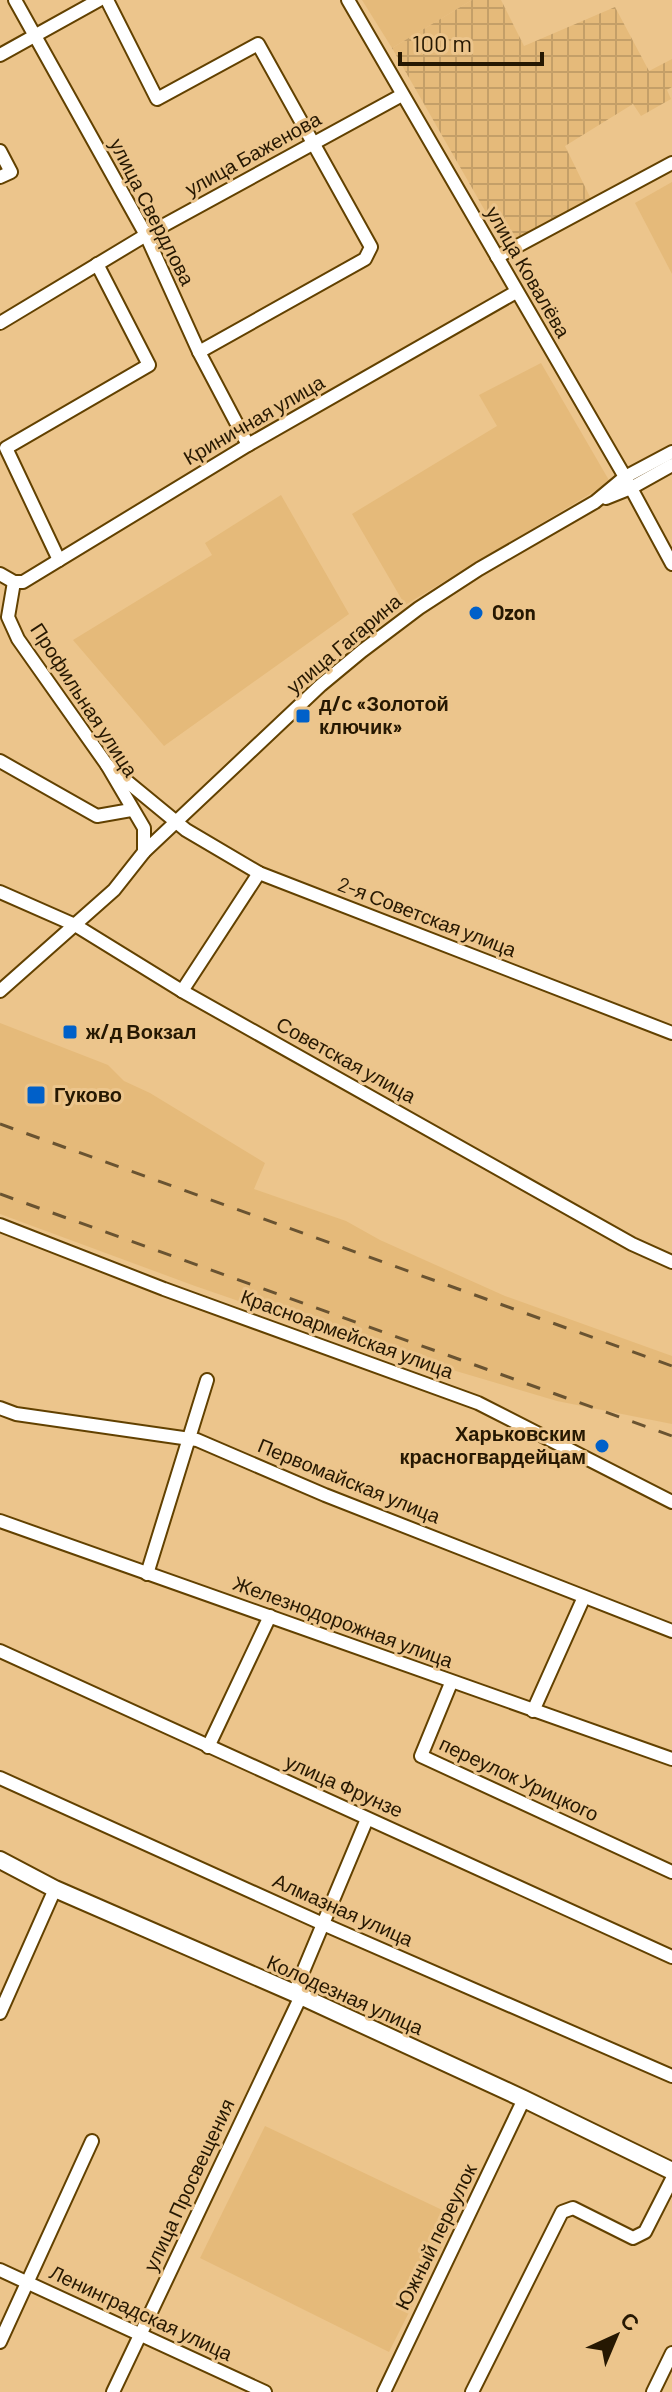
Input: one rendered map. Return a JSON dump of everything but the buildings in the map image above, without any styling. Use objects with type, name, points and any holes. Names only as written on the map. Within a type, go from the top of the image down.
[{"type":"main road","name":"Колодезная улица","points":[[0,1860],[55,1889],[298,1994],[672,2171]]},
{"type":"street","name":"улица Свердлова","points":[[15,0],[146,235],[199,352],[248,445]]},
{"type":"street","points":[[0,55],[99,0]]},
{"type":"street","points":[[107,0],[157,99],[258,44],[371,247],[365,259],[199,352]]},
{"type":"street","name":"улица Ковалёва","points":[[348,0],[672,564]]},
{"type":"street","name":"улица Баженова","points":[[0,323],[146,235],[402,95]]},
{"type":"street","points":[[0,151],[11,172],[0,177]]},
{"type":"street","points":[[497,257],[672,163]]},
{"type":"street","points":[[59,560],[6,448],[149,365],[97,264]]},
{"type":"street","name":"Криничная улица","points":[[14,582],[23,582],[248,445],[516,292]]},
{"type":"street","name":"улица Гагарина","points":[[0,991],[114,890],[144,852],[321,685],[362,651],[419,608],[479,569],[628,483],[672,452]]},
{"type":"street","name":"улица Гагарина","points":[[628,483],[672,465]]},
{"type":"street","points":[[0,574],[14,582],[0,610]]},
{"type":"street","name":"Профильная улица","points":[[14,582],[8,617],[18,639],[107,765],[144,828],[144,852]]},
{"type":"street","points":[[0,761],[97,816],[131,810]]},
{"type":"street","name":"2-я Советская улица","points":[[107,765],[177,822],[259,873],[672,1033]]},
{"type":"street","points":[[182,991],[259,873]]},
{"type":"street","name":"Советская улица","points":[[0,892],[75,925],[182,991],[632,1244],[672,1262]]},
{"type":"street","name":"Красноармейская улица","points":[[0,1225],[478,1403],[672,1502]]},
{"type":"street","points":[[147,1574],[207,1380]]},
{"type":"street","name":"Первомайская улица","points":[[0,1408],[16,1414],[197,1440],[325,1495],[672,1631]]},
{"type":"street","name":"Железнодорожная улица","points":[[0,1521],[672,1759]]},
{"type":"street","points":[[533,1711],[584,1597]]},
{"type":"street","points":[[208,1747],[270,1616]]},
{"type":"street","name":"улица Фрунзе","points":[[0,1651],[672,1957]]},
{"type":"street","name":"переулок Урицкого","points":[[451,1683],[421,1756],[672,1872]]},
{"type":"street","name":"Алмазная улица","points":[[0,1778],[323,1924],[672,2076]]},
{"type":"street","name":"улица Просвещения","points":[[113,2392],[298,1994],[323,1924],[367,1819]]},
{"type":"street","points":[[0,2013],[55,1889]]},
{"type":"street","name":"Южный переулок","points":[[384,2392],[524,2099]]},
{"type":"street","points":[[0,2342],[92,2141]]},
{"type":"street","points":[[472,2392],[562,2212],[573,2208],[633,2238],[645,2232],[672,2179]]},
{"type":"street","name":"Ленинградская улица","points":[[0,2270],[265,2392]]},
{"type":"street","points":[[653,2392],[672,2353]]},
{"type":"shaded area","points":[[362,0],[472,0],[392,48]]},
{"type":"shaded area","points":[[472,0],[501,0],[524,46],[615,7],[649,71],[672,59],[672,87],[667,90],[671,99],[641,116],[633,104],[565,146],[592,201],[504,244],[392,48]]},
{"type":"shaded area","points":[[672,182],[672,274],[635,203]]},
{"type":"shaded area","points":[[541,363],[610,482],[405,605],[352,514],[497,426],[479,395]]},
{"type":"shaded area","points":[[281,495],[349,614],[164,746],[73,640],[212,555],[205,543]]},
{"type":"shaded area","points":[[0,1023],[108,1065],[124,1081],[150,1093],[265,1163],[254,1189],[346,1221],[380,1240],[505,1296],[672,1356],[672,1424],[557,1401],[358,1342],[0,1214]]},
{"type":"shaded area","points":[[265,2126],[457,2217],[389,2352],[200,2258]]},
{"type":"railway","points":[[0,1124],[672,1366]]},
{"type":"railway","points":[[0,1194],[672,1436]]},
{"type":"place","name":"Ozon","points":[[476,613]]},
{"type":"place","name":"д/с «Золотой ключик»","points":[[303,716]]},
{"type":"place","name":"ж/д Вокзал","points":[[70,1032]]},
{"type":"place","name":"Гуково","points":[[36,1095]]},
{"type":"place","name":"Харьковским красногвардейцам","points":[[602,1446]]}]
